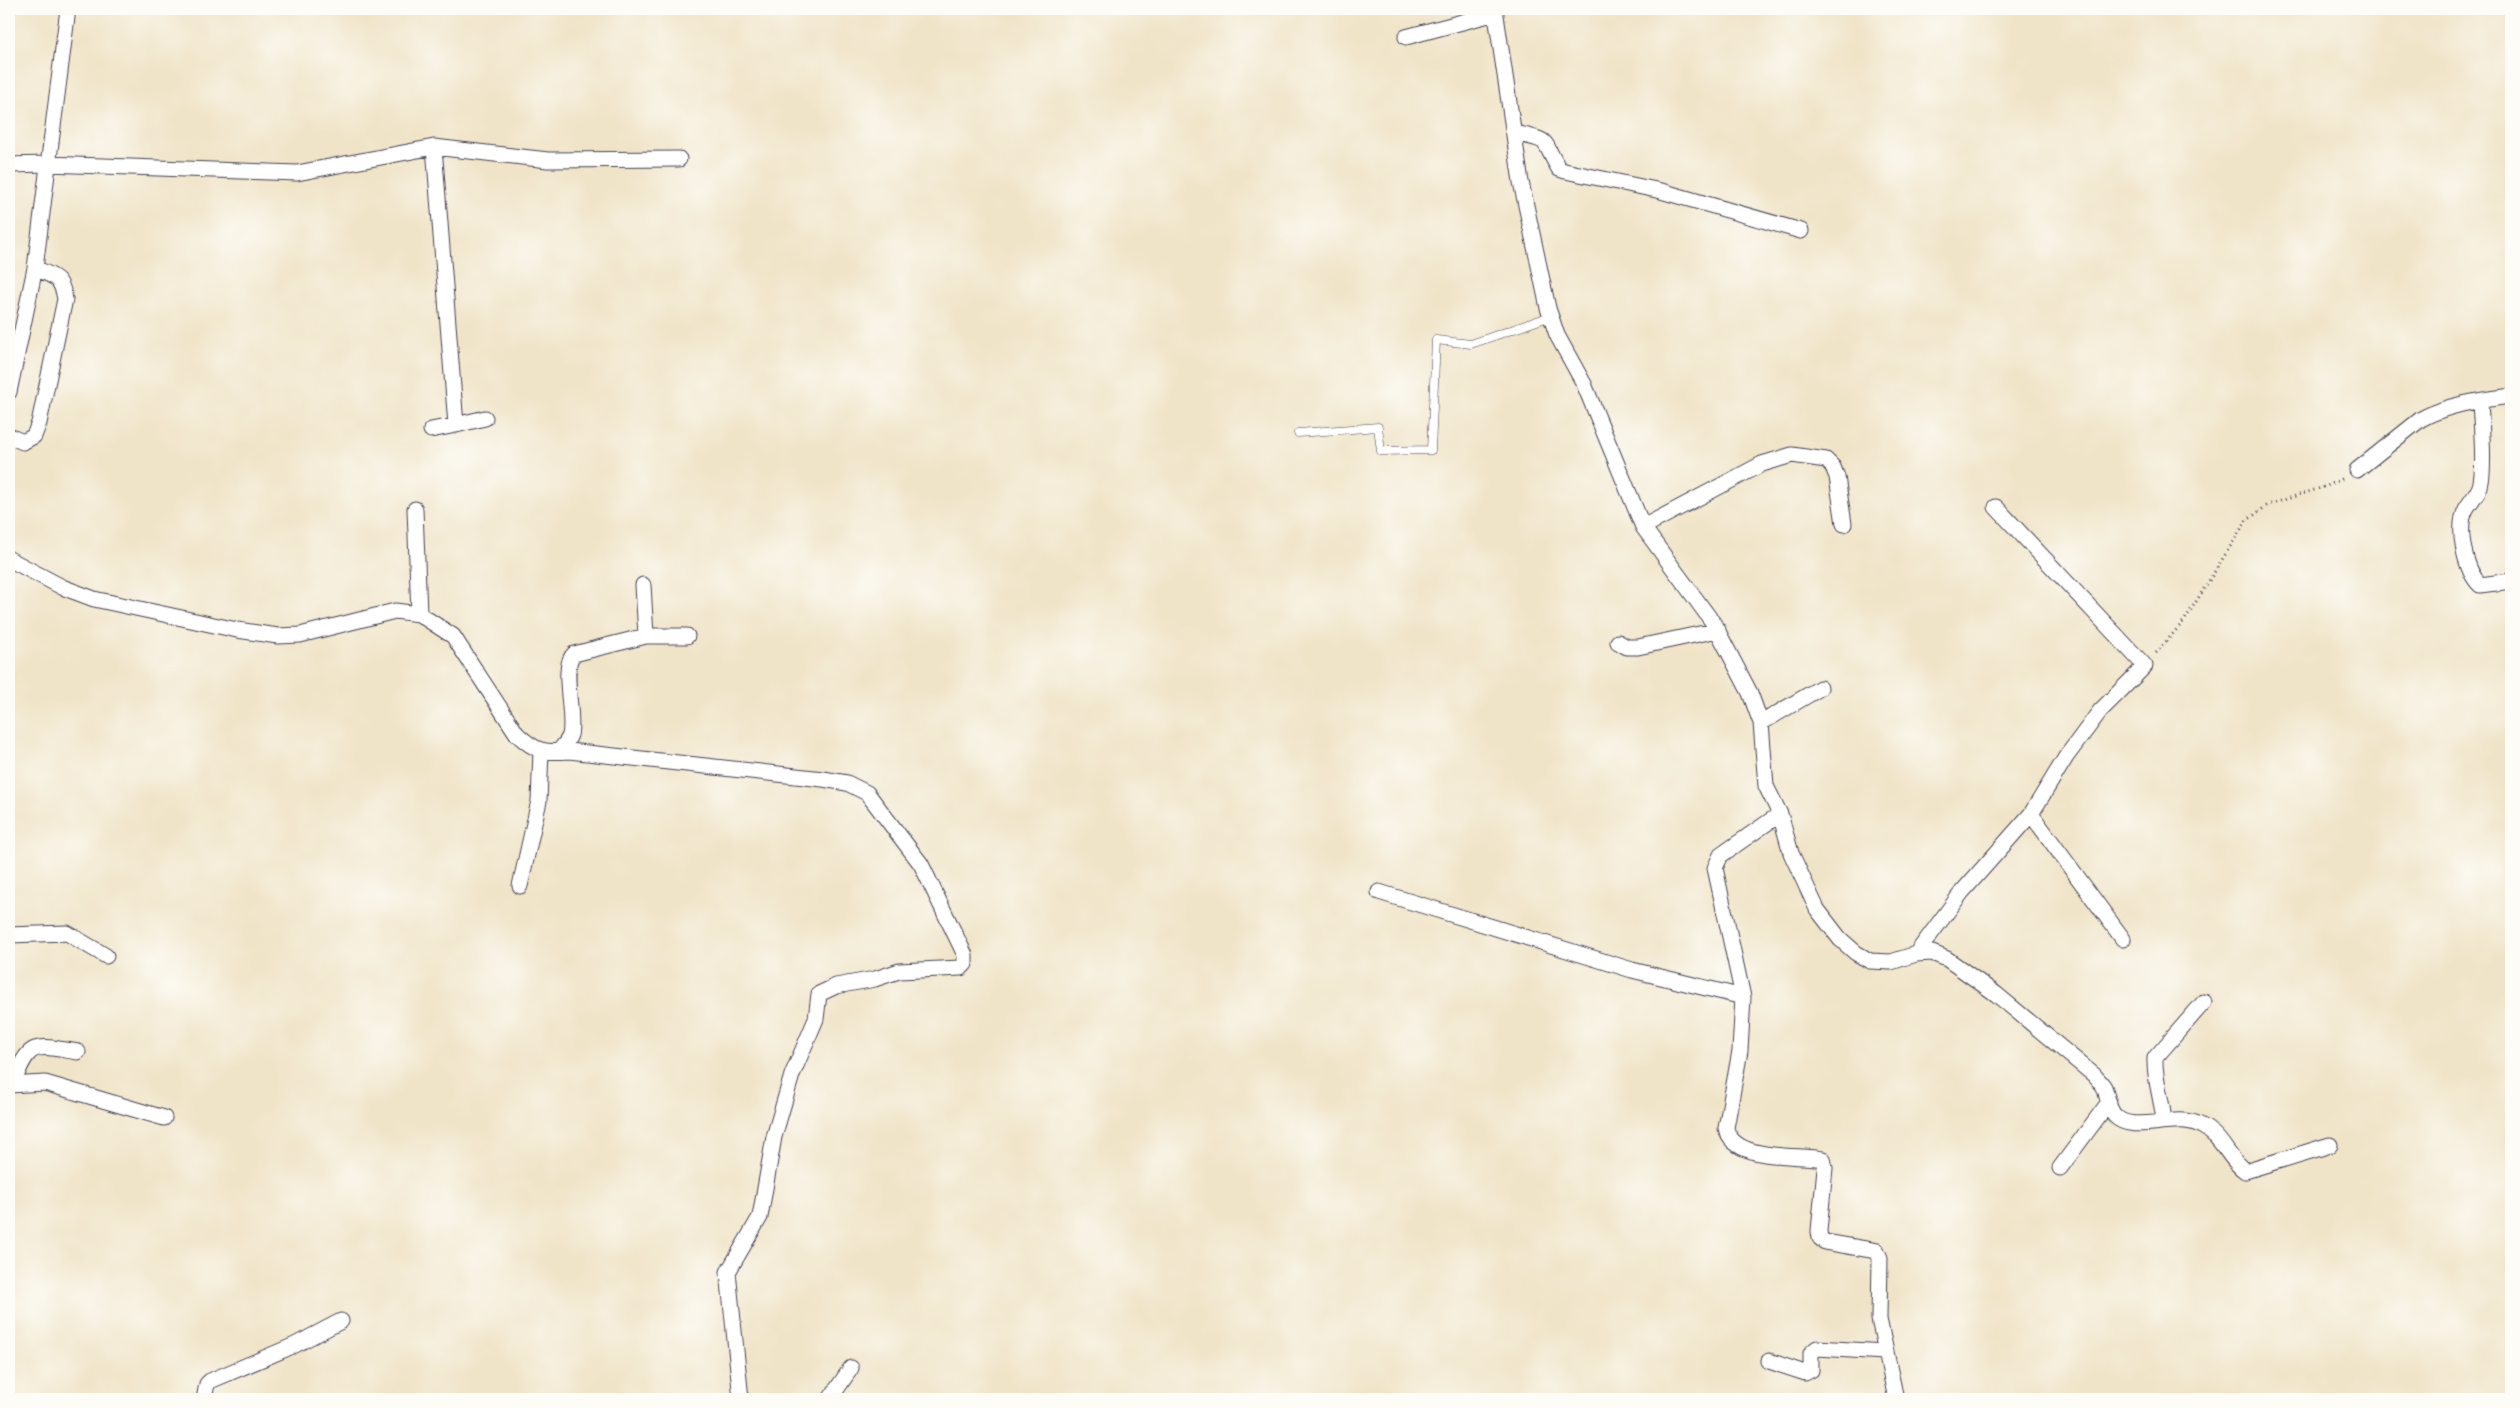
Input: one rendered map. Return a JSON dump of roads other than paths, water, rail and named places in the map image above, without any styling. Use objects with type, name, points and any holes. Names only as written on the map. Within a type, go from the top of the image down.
[{"type":"street","points":[[9,392],[35,268],[68,9]]},
{"type":"street","points":[[1406,37],[1496,11],[1520,174],[1550,316],[1557,335],[1584,384],[1643,527],[1718,630],[1750,693],[1761,724],[1766,786],[1780,814],[1791,853],[1817,908],[1840,938],[1856,953],[1870,961],[1891,962],[1916,954],[1932,953],[1947,959],[1996,994],[2094,1075],[2104,1086],[2114,1116],[2127,1123],[2188,1120],[2217,1135],[2238,1166],[2245,1171],[2330,1145]]},
{"type":"street","points":[[1515,133],[1540,137],[1546,142],[1558,169],[1661,191],[1801,231]]},
{"type":"street","points":[[9,165],[47,164],[297,174],[423,147],[548,160],[679,160]]},
{"type":"street","points":[[434,147],[456,425]]},
{"type":"street","points":[[9,436],[23,442],[34,436],[39,423],[65,299],[59,279],[35,268]]},
{"type":"street","points":[[2357,470],[2421,418],[2480,401],[2511,396]]},
{"type":"street","points":[[2480,401],[2481,482],[2466,509],[2461,524],[2461,534],[2468,566],[2480,585],[2511,581]]},
{"type":"street","points":[[431,430],[485,418]]},
{"type":"street","points":[[1643,527],[1762,464],[1779,457],[1792,455],[1826,460],[1833,467],[1837,476],[1844,524]]},
{"type":"street","points":[[1916,954],[1962,892],[2030,814],[2066,757],[2100,711],[2144,666],[1996,507]]},
{"type":"street","points":[[415,509],[419,614]]},
{"type":"street","points":[[9,559],[62,587],[94,599],[237,630],[278,636],[300,635],[395,611],[419,614],[453,636],[517,734],[529,745],[541,751],[559,752],[570,750],[822,779],[847,783],[862,788],[921,864],[965,955],[965,964],[961,968],[898,971],[875,979],[836,986],[819,994],[816,1019],[792,1075],[774,1137],[760,1217],[728,1272],[741,1399]]},
{"type":"street","points":[[643,585],[646,636]]},
{"type":"street","points":[[1618,642],[1628,647],[1638,647],[1718,630]]},
{"type":"street","points":[[559,752],[570,734],[571,697],[567,667],[570,658],[574,654],[646,636],[687,636]]},
{"type":"street","points":[[1761,724],[1820,688]]},
{"type":"street","points":[[520,886],[539,801],[541,751]]},
{"type":"street","points":[[1780,814],[1720,855],[1715,868],[1743,996],[1740,1051],[1727,1119],[1727,1135],[1736,1145],[1760,1152],[1776,1156],[1823,1159],[1826,1168],[1820,1238],[1825,1242],[1877,1251],[1880,1258],[1879,1319],[1896,1399]]},
{"type":"street","points":[[2030,814],[2123,938]]},
{"type":"street","points":[[1379,892],[1632,970],[1743,996]]},
{"type":"street","points":[[9,935],[67,933],[106,956]]},
{"type":"street","points":[[2164,1121],[2160,1089],[2154,1074],[2155,1058],[2204,1002]]},
{"type":"street","points":[[78,1052],[51,1048],[30,1050],[24,1056],[11,1085],[45,1083],[164,1118]]},
{"type":"street","points":[[2060,1168],[2109,1102]]},
{"type":"street","points":[[204,1399],[206,1388],[210,1381],[264,1359],[341,1321]]},
{"type":"street","points":[[1769,1362],[1805,1373],[1811,1370],[1811,1353],[1817,1348],[1885,1352]]},
{"type":"street","points":[[830,1399],[850,1368]]},
{"type":"lane","points":[[1298,432],[1378,427],[1382,451],[1431,450],[1436,340],[1471,344],[1550,316]]}]
